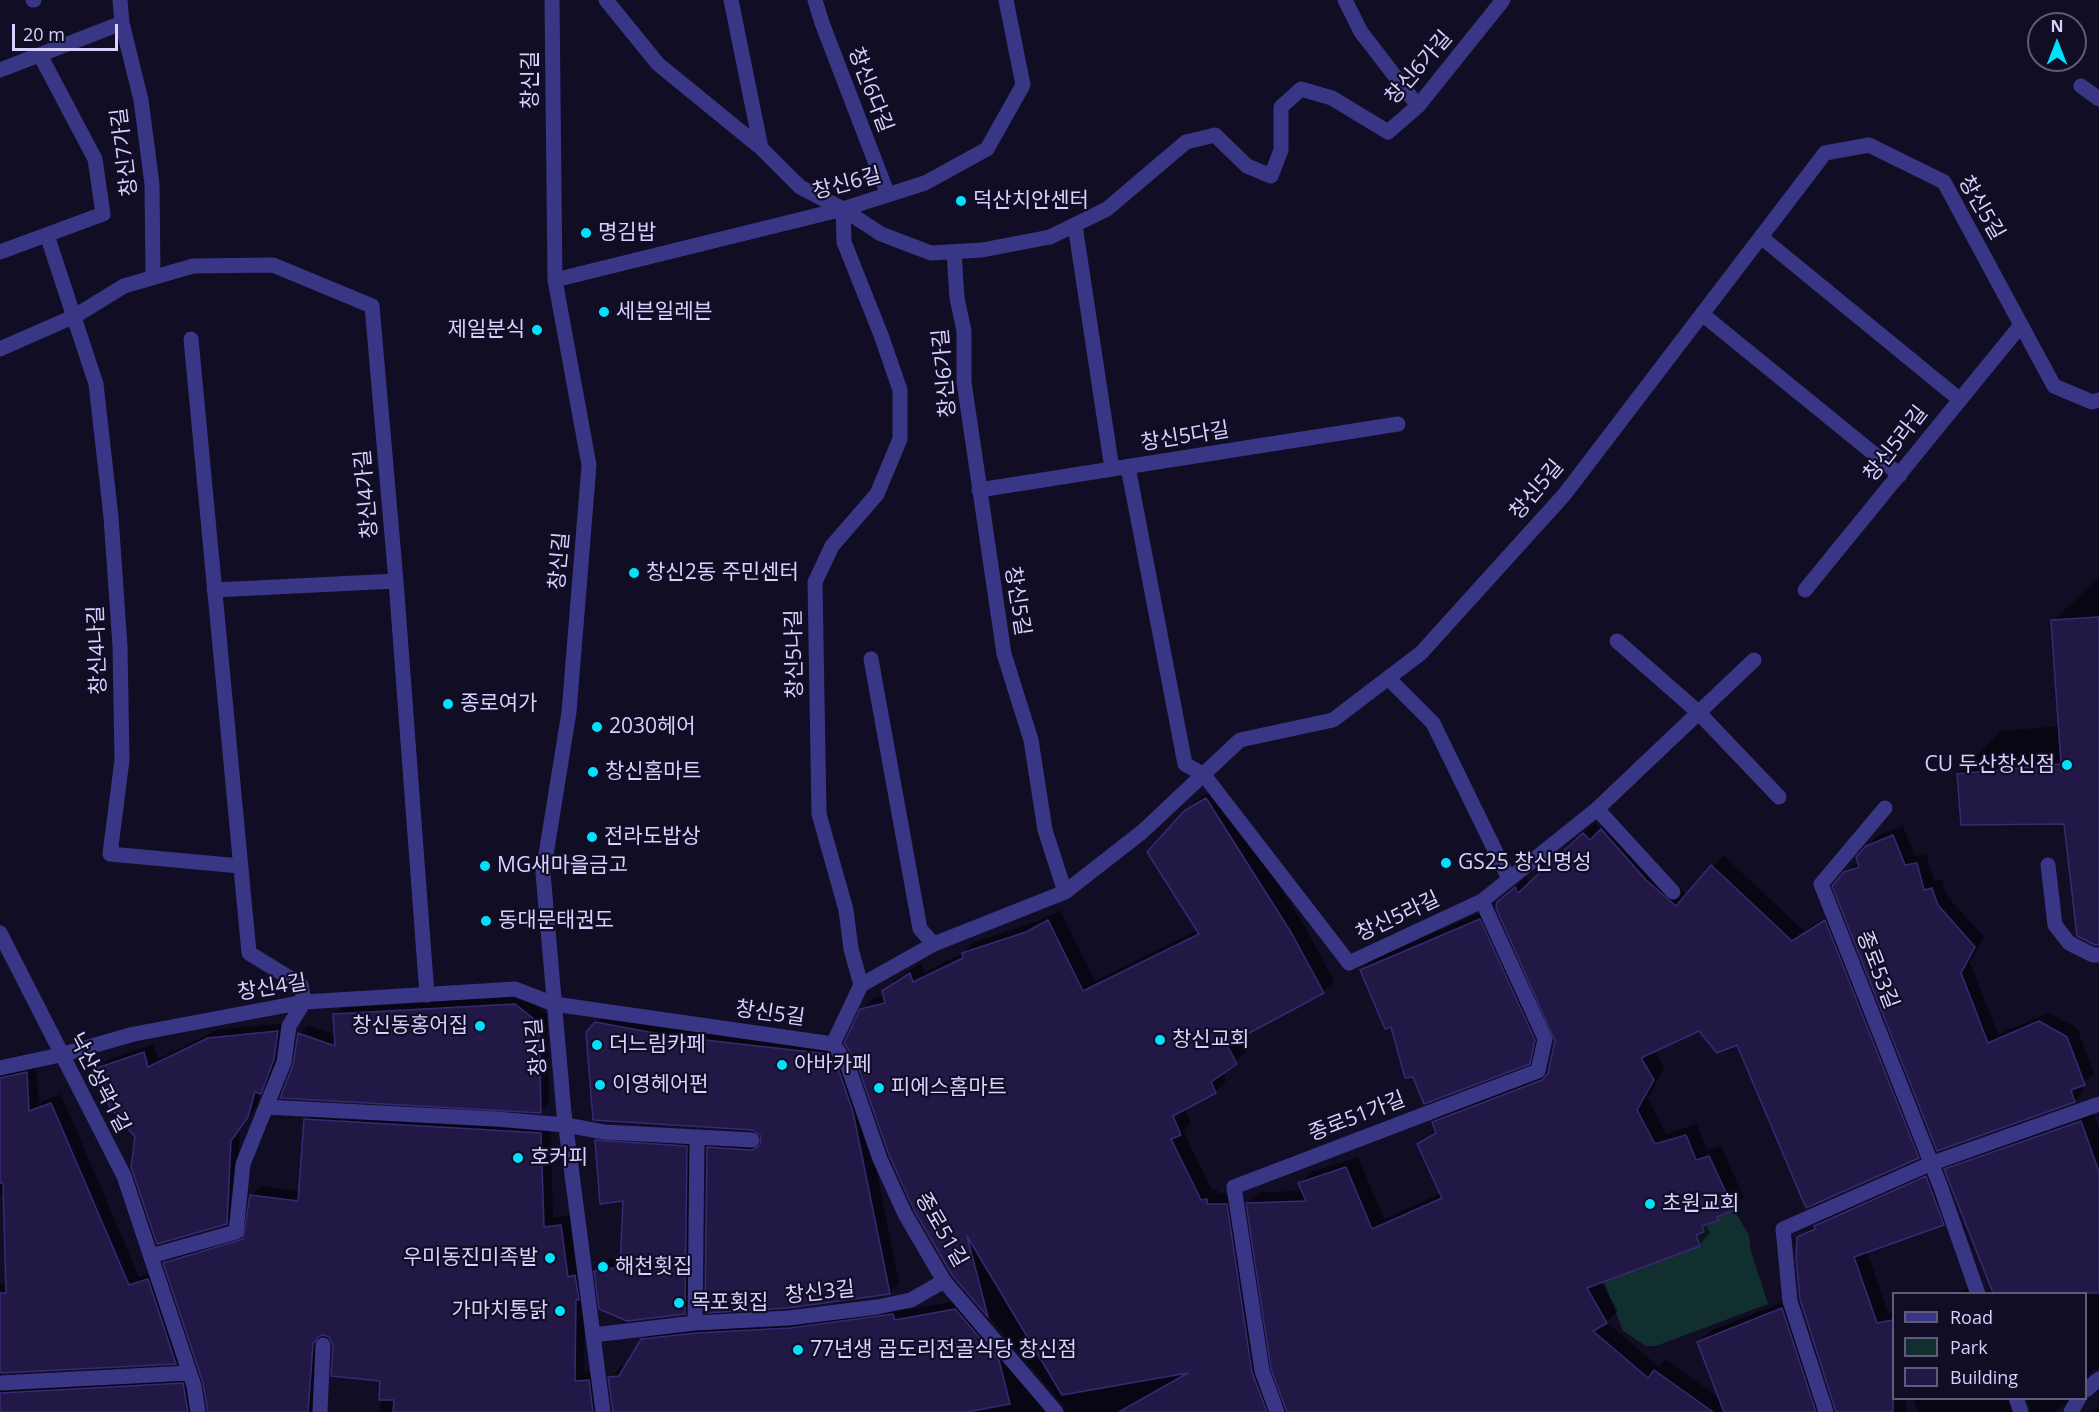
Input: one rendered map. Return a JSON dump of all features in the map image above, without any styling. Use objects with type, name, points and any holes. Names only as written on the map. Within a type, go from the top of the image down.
[{"type":"street","name":"창신7가길","points":[[120,0],[122,23],[141,100],[152,184],[153,277]]},
{"type":"street","name":"창신길","points":[[552,0],[555,280],[589,465],[568,712],[543,873],[566,1125],[603,1412]]},
{"type":"street","points":[[606,0],[658,64],[761,148],[800,188],[843,209]]},
{"type":"street","points":[[731,0],[761,148]]},
{"type":"street","name":"창신6다길","points":[[815,0],[888,195]]},
{"type":"street","name":"창신6길","points":[[555,280],[843,209],[925,183],[987,149],[1023,85],[1006,0]]},
{"type":"street","points":[[1345,0],[1360,32],[1418,106]]},
{"type":"street","name":"창신6가길","points":[[843,209],[881,234],[931,253],[982,250],[1050,237],[1107,209],[1186,142],[1215,135],[1246,165],[1271,176],[1281,150],[1281,107],[1301,89],[1332,98],[1388,132],[1418,106],[1503,0]]},
{"type":"street","points":[[0,70],[122,23]]},
{"type":"street","points":[[0,252],[103,214],[95,159],[40,55]]},
{"type":"street","points":[[2081,86],[2099,99]]},
{"type":"street","name":"창신5길","points":[[861,985],[934,944],[1065,892],[1142,832],[1240,740],[1333,720],[1421,653],[1564,495],[1825,153],[1869,145],[1944,182],[2054,386],[2092,402],[2099,400]]},
{"type":"street","name":"창신5나길","points":[[843,209],[844,242],[900,390],[900,439],[877,494],[832,546],[815,582],[819,814],[846,910],[851,949],[861,985]]},
{"type":"street","points":[[1075,225],[1112,469]]},
{"type":"street","points":[[48,235],[75,316]]},
{"type":"street","points":[[1761,237],[1959,399]]},
{"type":"street","name":"창신6가길","points":[[954,252],[957,298],[964,331],[964,382],[979,490]]},
{"type":"street","name":"창신4가길","points":[[0,349],[75,316],[124,286],[193,266],[273,265],[372,306],[396,581],[427,995]]},
{"type":"street","points":[[1702,314],[1900,475]]},
{"type":"street","name":"창신4나길","points":[[75,316],[96,384],[111,517],[119,634],[122,760],[110,854],[240,866]]},
{"type":"street","name":"창신5라길","points":[[1805,590],[2021,325]]},
{"type":"street","points":[[151,1257],[236,1232],[243,1164],[284,1062],[289,1026],[304,1002],[302,985],[249,953],[191,339]]},
{"type":"street","name":"창신5다길","points":[[979,490],[1398,424]]},
{"type":"street","points":[[1128,467],[1185,764],[1204,775]]},
{"type":"street","name":"창신5길","points":[[979,490],[1004,654],[1031,740],[1045,830],[1065,892]]},
{"type":"street","points":[[214,590],[396,581]]},
{"type":"street","points":[[1617,641],[1698,712],[1779,797]]},
{"type":"street","points":[[871,659],[920,928],[934,944]]},
{"type":"street","name":"창신5라길","points":[[1204,775],[1349,963],[1482,901],[1597,809],[1754,660]]},
{"type":"street","points":[[1388,678],[1433,723],[1509,879]]},
{"type":"street","name":"종로53길","points":[[1885,808],[1821,884],[1978,1292]]},
{"type":"street","points":[[1597,809],[1673,892]]},
{"type":"street","points":[[2048,865],[2055,925],[2069,943],[2093,955],[2099,955]]},
{"type":"street","name":"종로51가길","points":[[1277,1412],[1262,1371],[1234,1187],[1538,1071],[1545,1039],[1482,901]]},
{"type":"street","name":"낙산성곽1길","points":[[0,933],[60,1055],[124,1176],[195,1386],[198,1412]]},
{"type":"street","points":[[833,1044],[861,985]]},
{"type":"street","name":"창신4길","points":[[0,1068],[60,1055],[134,1034],[304,1002],[515,989],[554,1004]]},
{"type":"street","name":"창신5길","points":[[554,1004],[833,1044]]},
{"type":"street","name":"종로51길","points":[[833,1044],[848,1064],[880,1159],[905,1214],[944,1281],[1056,1412]]},
{"type":"street","points":[[1826,1412],[1790,1301],[1783,1229],[1930,1164],[2099,1104]]},
{"type":"street","points":[[266,1107],[496,1119],[566,1125],[604,1132],[752,1140]]},
{"type":"street","points":[[695,1323],[697,1137]]},
{"type":"street","name":"창신3길","points":[[593,1335],[695,1323],[789,1318],[877,1307],[911,1300],[944,1281]]},
{"type":"street","points":[[320,1412],[323,1345]]},
{"type":"street","points":[[0,1383],[189,1373]]},
{"type":"street","points":[[2087,1388],[2099,1379]]},
{"type":"green space","points":[[1734,1210],[1749,1235],[1751,1251],[1768,1304],[1656,1346],[1646,1346],[1623,1331],[1604,1282],[1699,1246],[1696,1235],[1704,1232],[1702,1226]]},
{"type":"building","points":[[2099,617],[2099,945],[2095,945],[2077,936],[2064,824],[1961,825],[1957,774],[2061,764],[2051,620]]},
{"type":"building","points":[[1206,798],[1292,934],[1324,993],[1227,1045],[1237,1064],[1211,1082],[1216,1093],[1173,1116],[1181,1135],[1171,1139],[1201,1200],[1207,1199],[1207,1204],[1227,1204],[1252,1372],[1267,1412],[1119,1412],[1188,1373],[1062,1395],[967,1236],[988,1317],[952,1275],[914,1210],[889,1155],[856,1061],[844,1043],[860,1009],[885,1003],[882,991],[910,973],[913,982],[963,958],[962,953],[1026,932],[1048,920],[1083,991],[1199,934],[1147,852],[1184,811]]},
{"type":"building","points":[[1601,829],[1646,880],[1676,906],[1711,865],[1792,941],[1825,920],[1919,1158],[1806,1208],[1737,1045],[1717,1053],[1699,1031],[1641,1058],[1654,1080],[1637,1110],[1655,1144],[1686,1135],[1696,1160],[1709,1156],[1734,1210],[1717,1217],[1719,1220],[1702,1226],[1704,1232],[1696,1235],[1700,1246],[1587,1288],[1607,1323],[1593,1331],[1648,1378],[1654,1370],[1713,1412],[1287,1412],[1271,1369],[1246,1203],[1306,1201],[1298,1183],[1346,1167],[1372,1229],[1442,1198],[1417,1144],[1436,1133],[1432,1122],[1542,1080],[1548,1073],[1555,1041],[1496,908],[1497,902],[1515,887],[1518,893],[1583,833],[1590,840]]},
{"type":"building","points":[[1893,835],[1905,865],[1917,863],[1924,890],[1932,888],[1938,905],[1975,947],[1961,973],[1988,1043],[2039,1021],[2067,1037],[2085,1085],[2071,1090],[2075,1102],[1937,1151],[1832,886],[1844,872],[1859,867],[1856,857],[1866,846]]},
{"type":"building","points":[[1480,919],[1535,1040],[1530,1064],[1424,1104],[1413,1077],[1405,1078],[1391,1027],[1385,1029],[1360,970]]},
{"type":"building","points":[[515,1004],[539,1023],[541,1113],[280,1098],[293,1065],[298,1033],[335,1046],[333,1014]]},
{"type":"building","points":[[595,1022],[670,1036],[828,1054],[838,1068],[853,1112],[890,1294],[788,1308],[705,1313],[707,1147],[752,1150],[760,1145],[761,1136],[753,1130],[593,1120],[586,1032]]},
{"type":"building","points":[[278,1031],[274,1059],[261,1094],[255,1092],[248,1117],[231,1141],[227,1224],[157,1244],[131,1167],[135,1137],[109,1106],[97,1068],[144,1052],[148,1067],[208,1038]]},
{"type":"building","points":[[27,1072],[29,1111],[51,1103],[129,1285],[148,1279],[176,1364],[0,1373],[0,1293],[6,1293],[3,1183],[0,1183],[0,1078]]},
{"type":"building","points":[[304,1119],[541,1133],[544,1227],[561,1225],[568,1277],[575,1275],[579,1300],[576,1299],[575,1381],[589,1380],[593,1412],[393,1412],[394,1400],[379,1400],[380,1381],[331,1376],[333,1345],[329,1337],[323,1335],[318,1337],[313,1344],[308,1412],[208,1412],[203,1383],[163,1263],[243,1239],[250,1195],[298,1201]]},
{"type":"building","points":[[2081,1121],[2099,1172],[2099,1293],[1993,1292],[1944,1169]]},
{"type":"building","points":[[595,1140],[687,1146],[685,1314],[627,1321],[599,1309],[594,1271],[620,1267],[623,1201],[600,1204]]},
{"type":"building","points":[[1926,1176],[1944,1225],[1854,1257],[1877,1323],[1892,1320],[1893,1412],[1836,1412],[1800,1299],[1796,1258],[1797,1237],[1815,1229],[1814,1226]]},
{"type":"building","points":[[1782,1308],[1816,1412],[1724,1412],[1697,1342]]},
{"type":"building","points":[[955,1309],[999,1360],[1010,1404],[967,1412],[613,1412],[608,1377],[619,1376],[641,1339],[696,1333],[790,1328],[893,1314],[895,1320]]},
{"type":"building","points":[[183,1383],[188,1412],[0,1412],[0,1393]]},
{"type":"place","name":"덕산치안센터","points":[[961,201]]},
{"type":"place","name":"명김밥","points":[[586,233]]},
{"type":"place","name":"세븐일레븐","points":[[604,312]]},
{"type":"place","name":"제일분식","points":[[537,330]]},
{"type":"place","name":"창신2동 주민센터","points":[[634,573]]},
{"type":"place","name":"종로여가","points":[[448,704]]},
{"type":"place","name":"2030헤어","points":[[597,727]]},
{"type":"place","name":"CU 두산창신점","points":[[2067,765]]},
{"type":"place","name":"창신홈마트","points":[[593,772]]},
{"type":"place","name":"전라도밥상","points":[[592,837]]},
{"type":"place","name":"GS25 창신명성","points":[[1446,863]]},
{"type":"place","name":"MG새마을금고","points":[[485,866]]},
{"type":"place","name":"동대문태권도","points":[[486,921]]},
{"type":"place","name":"창신동홍어집","points":[[480,1026]]},
{"type":"place","name":"창신교회","points":[[1160,1040]]},
{"type":"place","name":"더느림카페","points":[[597,1045]]},
{"type":"place","name":"아바카페","points":[[782,1065]]},
{"type":"place","name":"이영헤어펀","points":[[600,1085]]},
{"type":"place","name":"피에스홈마트","points":[[879,1088]]},
{"type":"place","name":"호커피","points":[[518,1158]]},
{"type":"place","name":"초원교회","points":[[1650,1204]]},
{"type":"place","name":"우미동진미족발","points":[[550,1258]]},
{"type":"place","name":"해천횟집","points":[[603,1267]]},
{"type":"place","name":"목포횟집","points":[[679,1303]]},
{"type":"place","name":"가마치통닭","points":[[560,1311]]},
{"type":"place","name":"77년생 곱도리전골식당 창신점","points":[[798,1350]]}]
